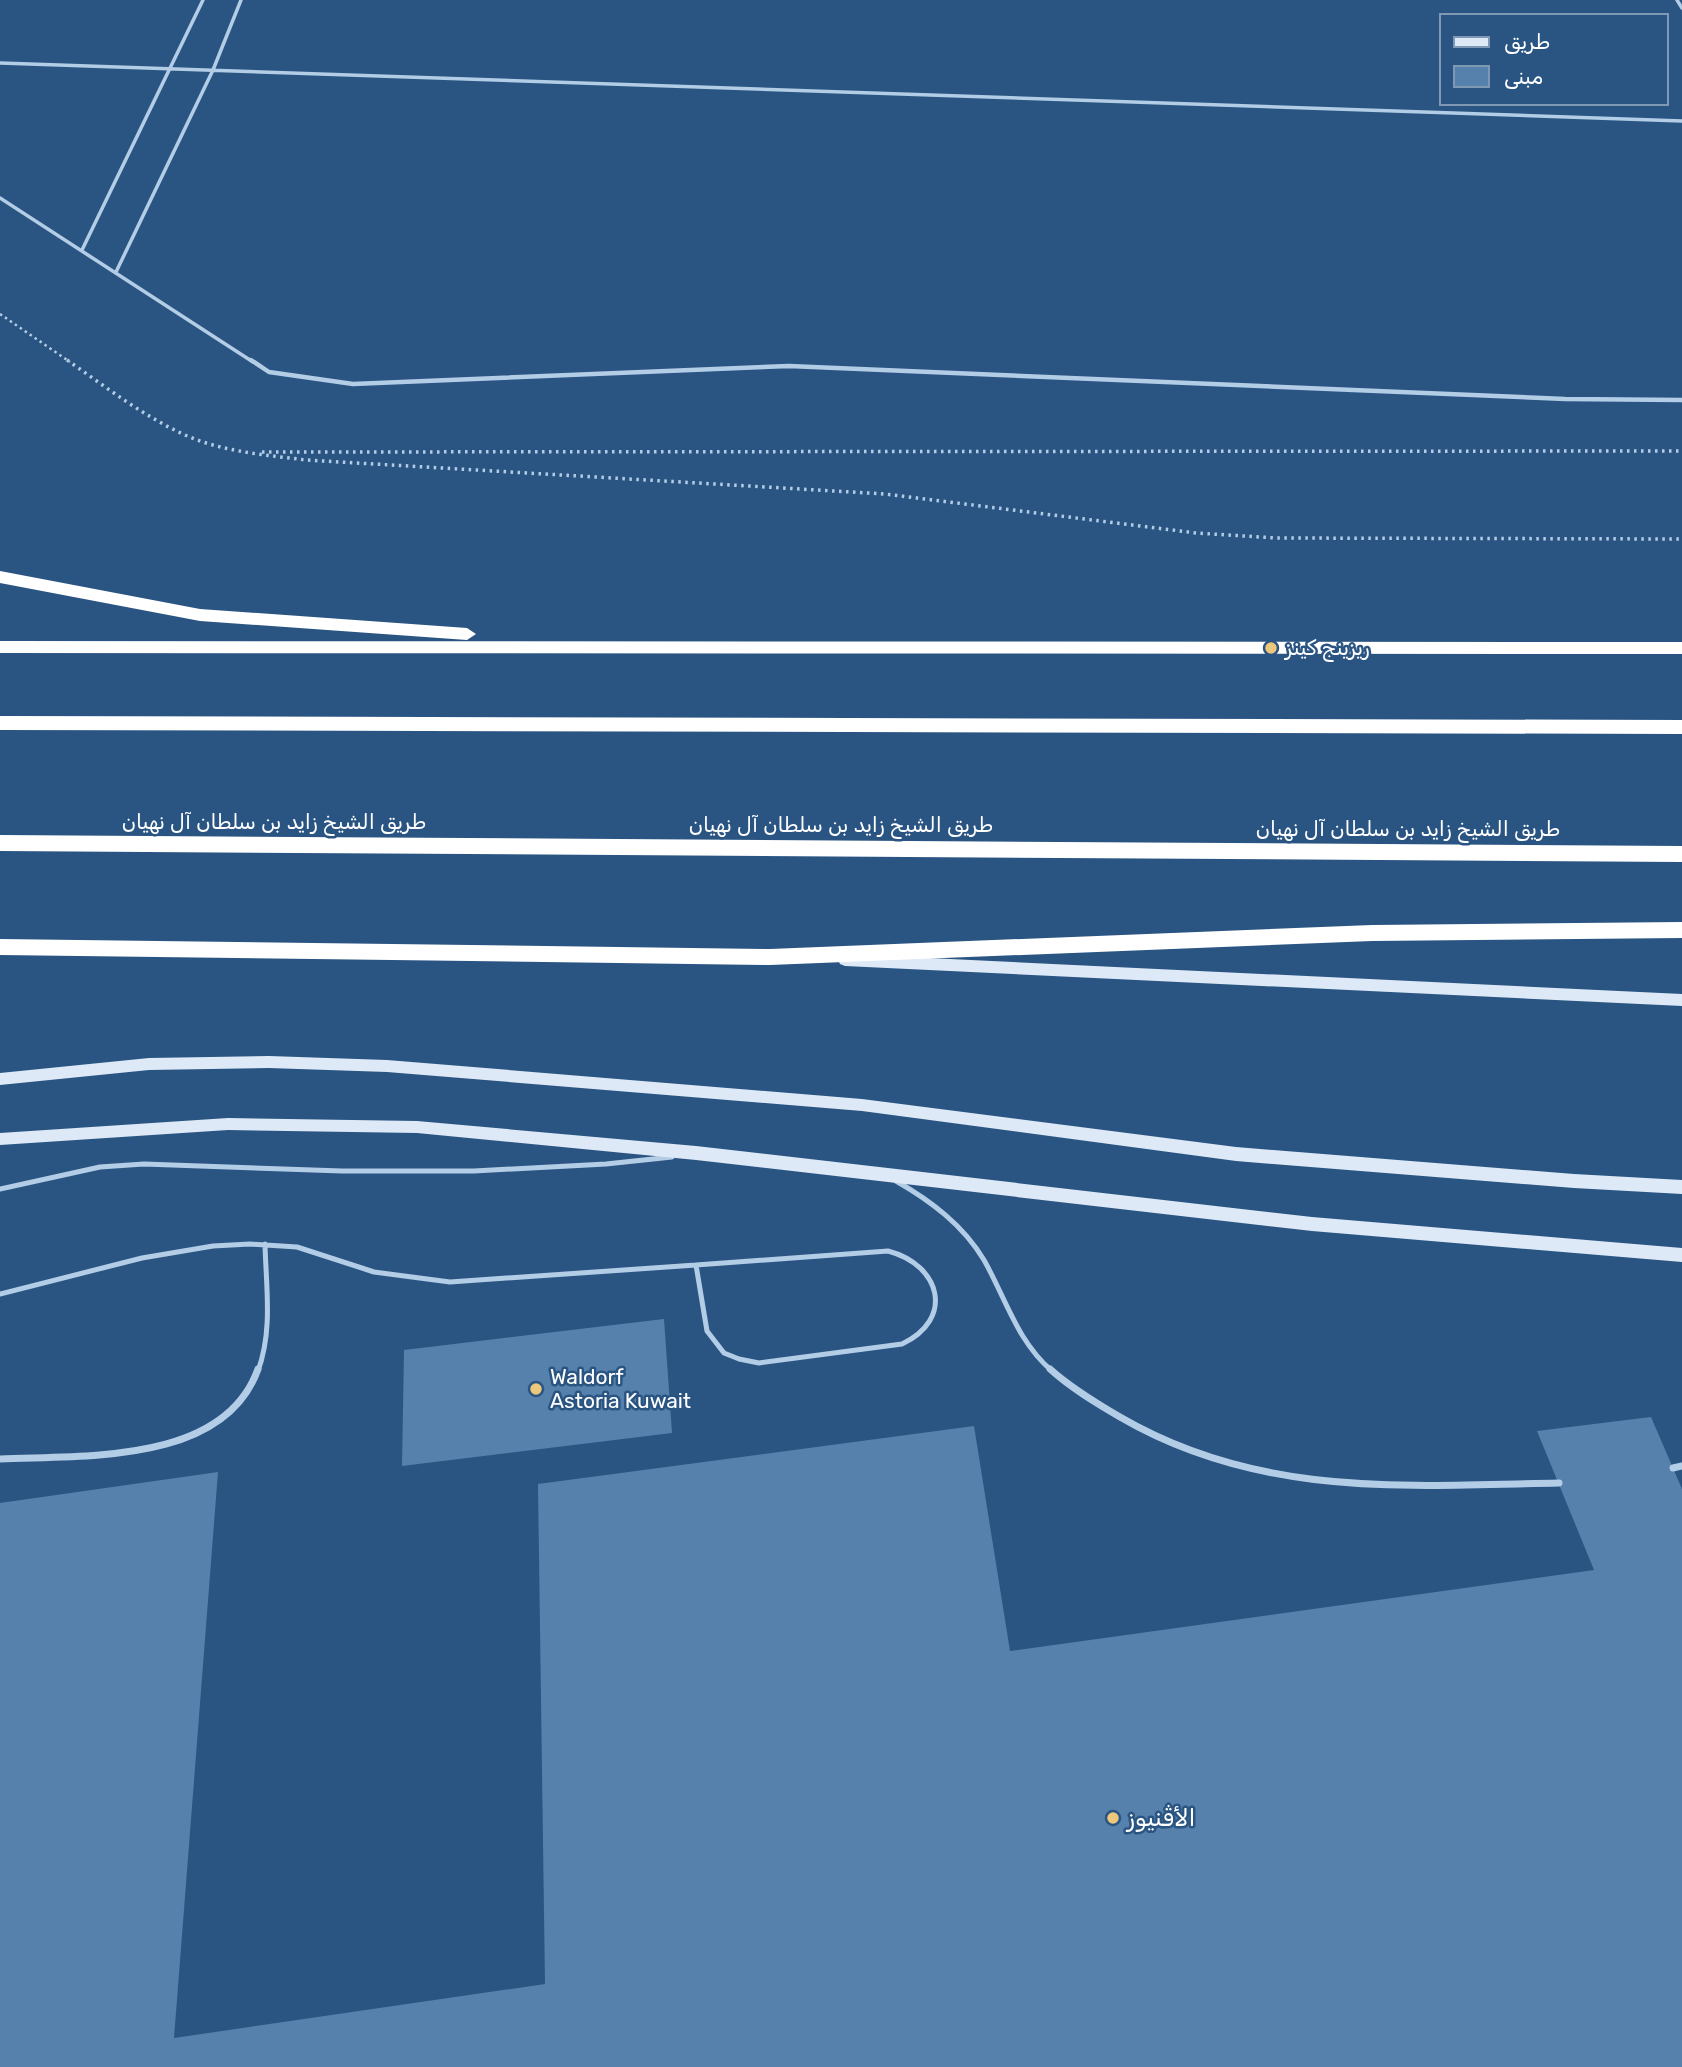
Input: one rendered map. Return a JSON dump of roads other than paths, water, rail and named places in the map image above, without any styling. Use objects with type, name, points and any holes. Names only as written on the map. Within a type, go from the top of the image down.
[{"type":"highway","points":[[0,577],[200,615],[654,647]]},
{"type":"highway","points":[[0,649],[1682,648]]},
{"type":"highway","points":[[0,723],[1682,727]]},
{"type":"highway","name":"طريق الشيخ زايد بن سلطان آل نهيان","points":[[0,843],[1682,854]]},
{"type":"highway","points":[[0,947],[770,957],[1372,933],[1682,930]]},
{"type":"highway","points":[[0,958],[223,951]]},
{"type":"street","points":[[770,957],[1682,1000]]},
{"type":"street","points":[[0,1079],[149,1064],[269,1062],[401,1067],[863,1105],[1236,1154],[1682,1187]]},
{"type":"street","points":[[0,1139],[145,1127],[323,1124],[417,1127],[696,1153],[890,1178],[1312,1224],[1682,1255]]},
{"type":"lane","points":[[82,250],[204,0]]},
{"type":"lane","points":[[116,272],[212,69],[241,0]]},
{"type":"lane","points":[[1676,0],[1682,8]]},
{"type":"lane","points":[[0,63],[1682,121]]},
{"type":"lane","points":[[0,198],[269,372],[353,384],[789,366],[1552,398],[1682,400]]},
{"type":"lane","points":[[0,1189],[88,1169],[144,1164],[440,1173],[600,1166],[696,1153]]},
{"type":"lane","points":[[890,1178],[944,1211],[965,1234],[984,1260],[1017,1330],[1054,1374],[1113,1415],[1166,1444],[1223,1465],[1282,1480],[1342,1486],[1559,1483]]},
{"type":"lane","points":[[0,1294],[177,1249],[221,1243],[303,1248],[338,1258],[360,1269],[427,1281],[462,1282],[888,1251],[910,1257],[926,1272],[935,1292],[934,1314],[922,1332],[902,1344],[759,1363],[739,1362],[722,1354],[709,1340],[696,1265]]},
{"type":"lane","points":[[0,1459],[155,1448],[181,1443],[205,1432],[227,1416],[246,1396],[258,1374],[265,1350],[265,1244]]},
{"type":"lane","points":[[1673,1468],[1682,1466]]},
{"type":"place","name":"ريزينج كينز","points":[[1271,648]]},
{"type":"place","name":"Waldorf Astoria Kuwait","points":[[536,1389]]},
{"type":"place","name":"الأڤنيوز","points":[[1113,1818]]}]
